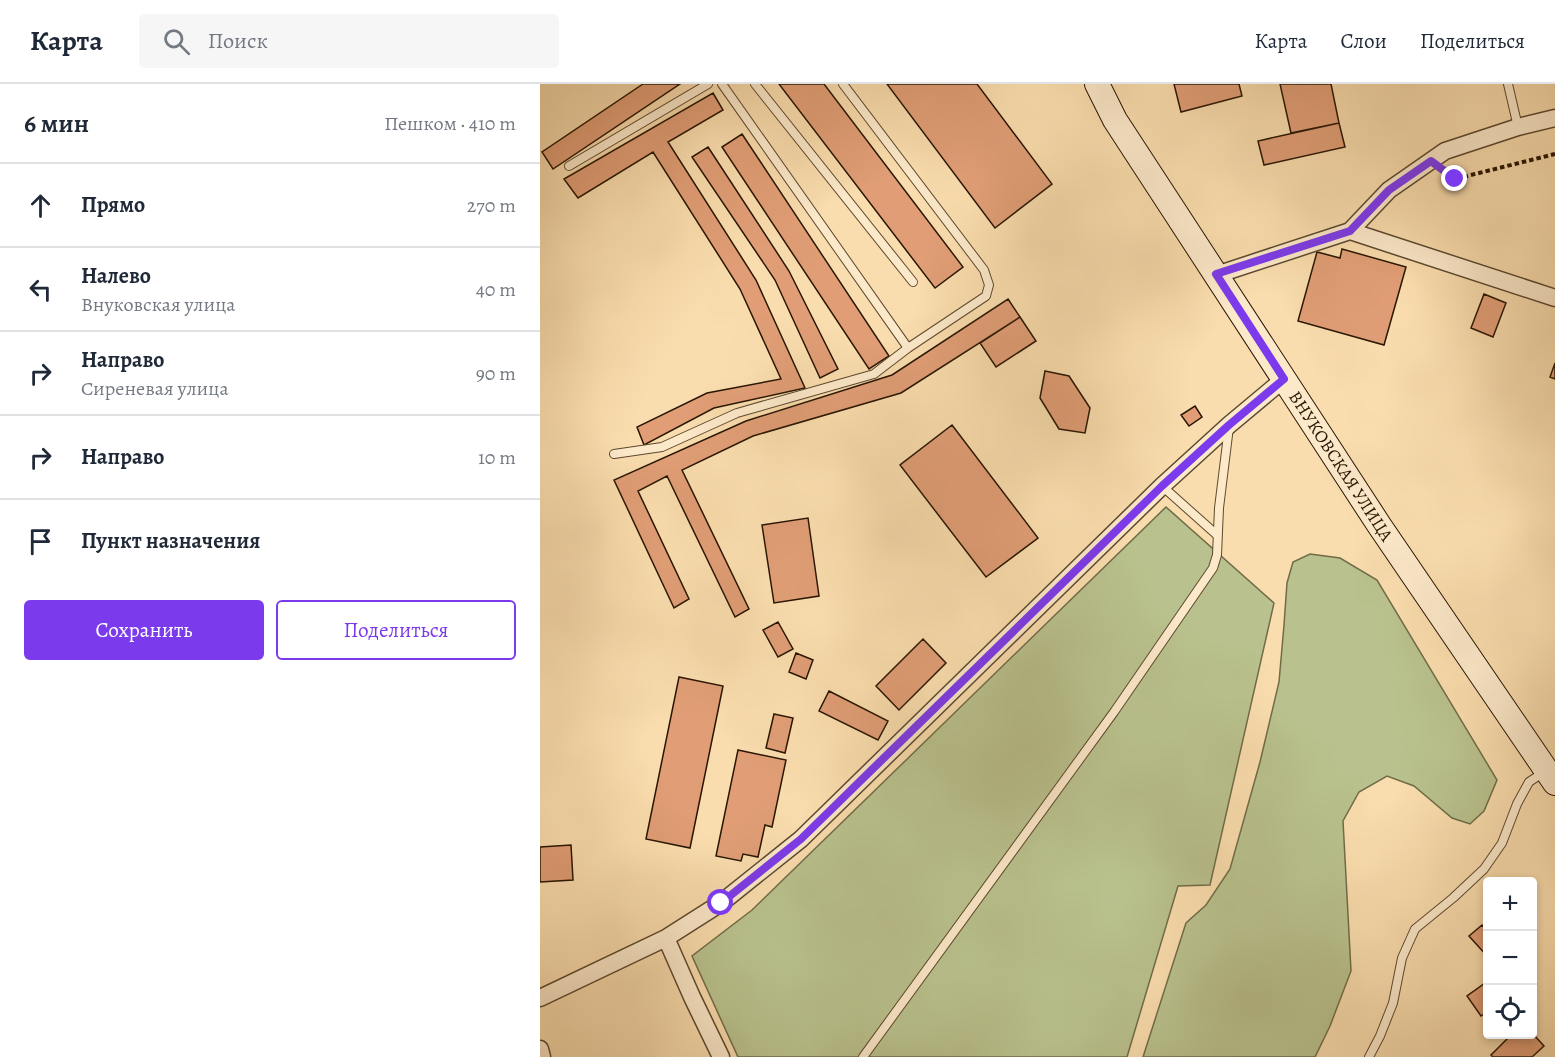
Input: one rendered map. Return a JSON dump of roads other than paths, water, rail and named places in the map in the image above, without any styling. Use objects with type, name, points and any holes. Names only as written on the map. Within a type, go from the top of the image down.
[{"type":"main road","name":"ВНУКОВСКАЯ УЛИЦА","points":[[1097,84],[1115,120],[1379,525],[1550,777]]},
{"type":"street","points":[[1216,274],[1350,231],[1389,190],[1445,151],[1518,127],[1555,118]]},
{"type":"street","points":[[1350,231],[1555,298]]},
{"type":"street","points":[[540,998],[666,938],[721,903],[801,839],[1162,486],[1284,379]]},
{"type":"street","points":[[666,938],[721,1057]]},
{"type":"street","points":[[540,1049],[542,1057]]},
{"type":"lane","points":[[568,166],[708,84]]},
{"type":"lane","points":[[722,84],[908,348]]},
{"type":"lane","points":[[755,84],[914,282]]},
{"type":"lane","points":[[614,454],[662,447],[737,413],[874,374],[908,348],[986,296],[989,285],[984,270],[843,84]]},
{"type":"lane","points":[[1508,84],[1518,127]]},
{"type":"lane","points":[[863,1057],[1107,722],[1213,568],[1217,555],[1217,535],[1229,425]]},
{"type":"lane","points":[[1162,486],[1217,535]]},
{"type":"lane","points":[[1369,1057],[1393,1003],[1402,958],[1415,929],[1484,869],[1502,843],[1517,804],[1529,782],[1550,777]]}]
